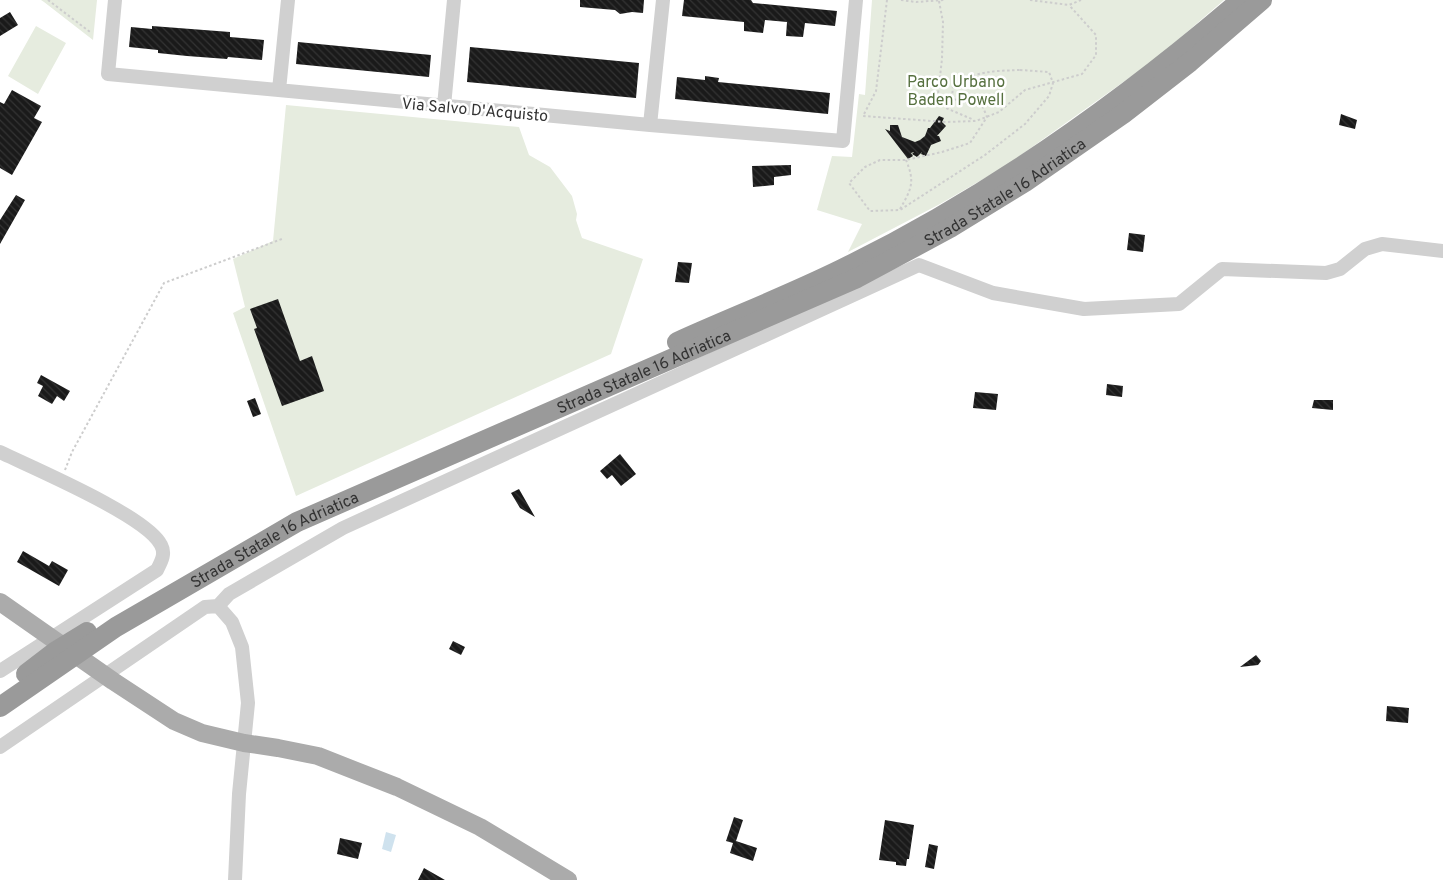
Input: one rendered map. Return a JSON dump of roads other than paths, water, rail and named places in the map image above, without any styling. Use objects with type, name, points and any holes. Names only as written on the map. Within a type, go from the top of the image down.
[{"type":"highway","name":"Strada Statale 16 Adriatica","points":[[0,694],[56,651],[288,512],[850,265],[943,215],[1017,170],[1115,102],[1241,0]]},
{"type":"highway","name":"Strada Statale 16 Adriatica","points":[[0,707],[116,627],[297,522],[857,278],[950,228],[1024,182],[1123,114],[1183,68],[1262,0]]},
{"type":"main road","points":[[0,602],[174,721],[202,733],[244,743],[318,756],[397,787],[480,827],[568,880]]},
{"type":"street","name":"Via Salvo D'Acquisto","points":[[115,0],[108,74],[650,125],[843,141],[856,0]]},
{"type":"street","points":[[279,90],[288,0]]},
{"type":"street","points":[[444,106],[454,0]]},
{"type":"street","points":[[650,125],[664,0]]},
{"type":"street","points":[[0,747],[206,606],[218,606],[229,594],[343,528],[919,265],[993,293],[1084,309],[1179,304],[1222,269],[1326,273],[1340,269],[1365,249],[1382,244],[1443,251]]},
{"type":"street","points":[[0,452],[103,502],[146,527],[161,545],[163,558],[157,570],[0,671]]},
{"type":"street","points":[[218,606],[232,622],[242,647],[248,703],[239,794],[235,880]]},
{"type":"water","points":[[386,832],[396,835],[391,852],[382,849]]},
{"type":"park label","name":"Parco Urbano Baden Powell","points":[[956,90]]}]
